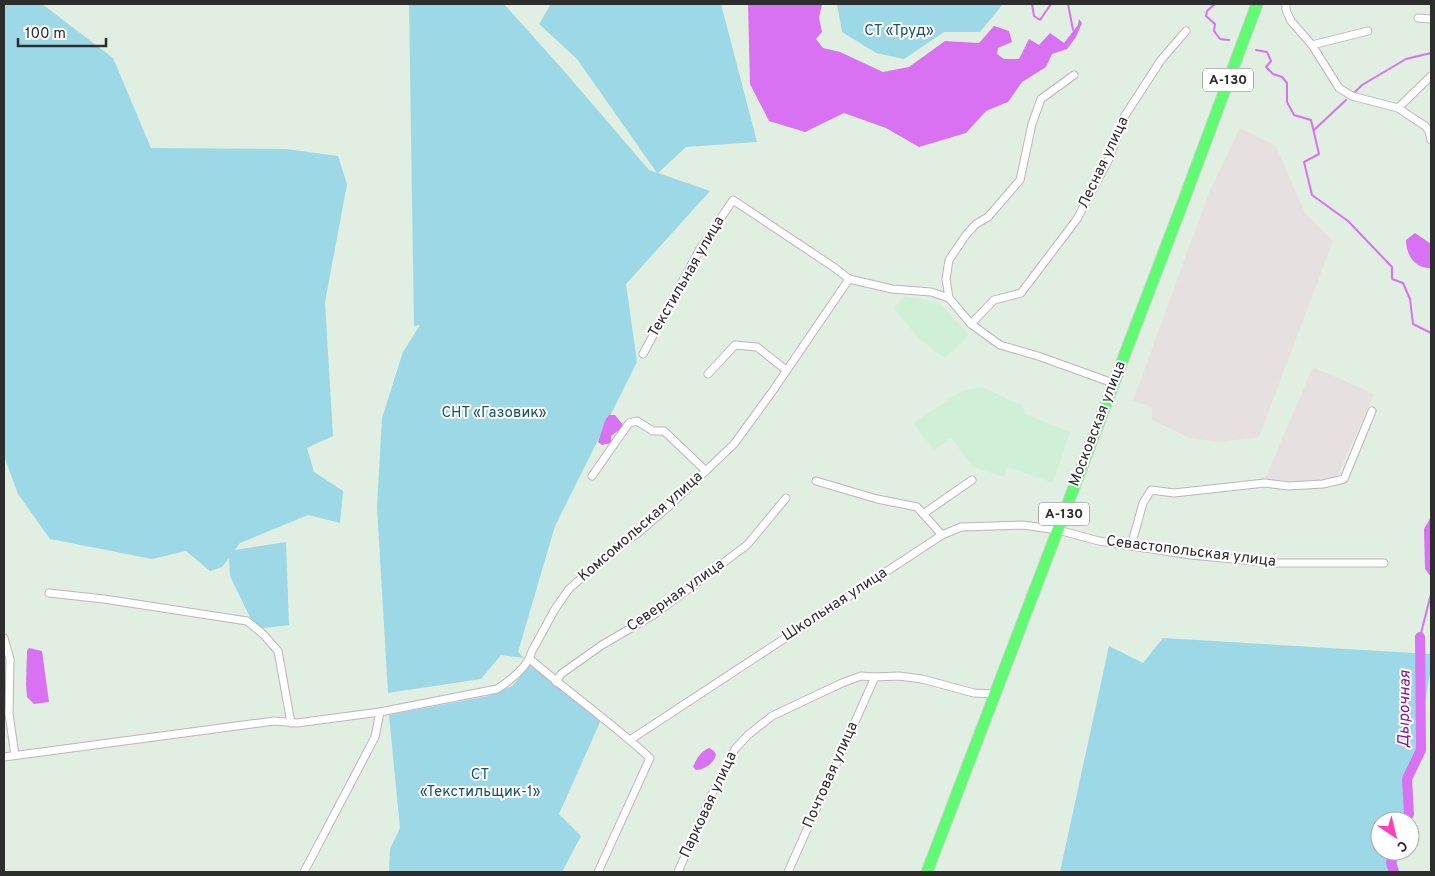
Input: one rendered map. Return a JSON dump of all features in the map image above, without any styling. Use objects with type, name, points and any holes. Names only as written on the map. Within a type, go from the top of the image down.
[{"type":"highway","name":"Московская улица","points":[[927,872],[1257,4]]},
{"type":"street","points":[[1286,4],[1286,10],[1291,21],[1312,45],[1339,88],[1352,96],[1398,108],[1425,126],[1429,131],[1431,140]]},
{"type":"street","points":[[1418,18],[1431,19]]},
{"type":"street","name":"Лесная улица","points":[[971,324],[994,300],[1021,293],[1077,219],[1109,159],[1124,117],[1161,60],[1186,31]]},
{"type":"street","points":[[1312,45],[1368,31]]},
{"type":"street","points":[[1074,75],[1041,99],[1032,124],[1020,180],[988,216],[976,224],[966,235],[949,260],[946,279],[949,298],[971,324],[1000,345],[1038,356],[1114,383]]},
{"type":"street","points":[[1398,108],[1431,76]]},
{"type":"street","name":"Текстильная улица","points":[[643,354],[700,249],[733,200],[849,279]]},
{"type":"street","points":[[849,279],[892,289],[931,292],[949,298]]},
{"type":"street","name":"Комсомольская улица","points":[[4,757],[274,721],[291,723],[380,712],[497,689],[511,680],[530,659],[532,651],[569,589],[614,549],[638,533],[669,506],[734,444],[849,279]]},
{"type":"street","points":[[708,374],[734,345],[757,347],[786,370]]},
{"type":"street","points":[[1131,546],[1143,503],[1151,490],[1174,493],[1264,483],[1288,486],[1323,484],[1344,479],[1372,412]]},
{"type":"street","points":[[592,476],[629,422],[637,421],[653,431],[664,431],[706,471]]},
{"type":"street","points":[[923,514],[972,480]]},
{"type":"street","points":[[816,481],[877,499],[916,507],[942,535]]},
{"type":"street","name":"Северная улица","points":[[556,682],[561,674],[602,645],[655,614],[747,545],[786,498]]},
{"type":"street","name":"Школьная улица","points":[[630,740],[942,535],[961,527],[992,525],[1023,525],[1058,530]]},
{"type":"street","name":"Севастопольская улица","points":[[1058,530],[1099,541],[1191,555],[1276,563],[1384,563]]},
{"type":"street","points":[[49,593],[104,599],[247,621],[263,634],[278,651],[291,723]]},
{"type":"street","points":[[4,638],[10,659],[7,692],[15,755]]},
{"type":"street","points":[[530,659],[650,758],[598,872]]},
{"type":"street","name":"Парковая улица","points":[[678,872],[711,796],[735,748],[772,716],[861,676],[875,678],[899,676],[922,679],[974,693],[994,694]]},
{"type":"street","name":"Почтовая улица","points":[[788,872],[875,678]]},
{"type":"street","points":[[304,872],[375,737],[380,712]]},
{"type":"shaded area","points":[[748,4],[822,4],[819,18],[822,32],[816,39],[823,48],[840,52],[883,72],[909,67],[945,41],[979,43],[994,26],[1009,31],[1012,42],[998,48],[997,54],[1004,59],[1019,59],[1029,39],[1039,45],[1050,33],[1064,43],[1078,25],[1079,19],[1082,23],[1076,37],[1067,49],[1052,54],[1046,67],[1022,82],[1008,102],[986,111],[966,133],[919,147],[886,128],[844,113],[805,132],[769,121],[750,84]]},
{"type":"shaded area","points":[[1240,128],[1276,146],[1305,213],[1333,241],[1259,437],[1219,442],[1190,438],[1152,420],[1152,407],[1133,401],[1208,195]]},
{"type":"shaded area","points":[[1415,233],[1431,244],[1431,268],[1425,268],[1416,264],[1410,256],[1406,240]]},
{"type":"shaded area","points":[[904,296],[940,304],[969,335],[945,358],[916,335],[894,308]]},
{"type":"shaded area","points":[[1313,367],[1374,394],[1335,481],[1264,481]]},
{"type":"shaded area","points":[[982,387],[1023,406],[1025,414],[1070,432],[1053,483],[1008,467],[1004,477],[973,467],[951,438],[934,450],[913,423],[964,390]]},
{"type":"shaded area","points":[[609,415],[615,415],[623,425],[622,428],[611,436],[611,443],[602,445],[598,442]]},
{"type":"shaded area","points":[[1431,517],[1431,577],[1425,569],[1424,529]]},
{"type":"shaded area","points":[[29,648],[42,651],[49,702],[34,704],[27,697],[27,651]]},
{"type":"shaded area","points":[[709,748],[714,751],[715,758],[708,766],[696,770],[693,767],[697,758],[703,751]]},
{"type":"green space","points":[[4,4],[42,4],[113,58],[151,148],[286,149],[338,156],[347,184],[325,302],[333,436],[307,448],[314,472],[343,491],[340,523],[308,515],[240,543],[235,550],[286,542],[289,625],[257,629],[230,576],[229,558],[222,567],[210,571],[186,551],[152,559],[50,539],[18,494],[4,456]]},
{"type":"green space","name":"СНТ «Газовик»","points":[[409,4],[504,4],[649,170],[657,173],[577,59],[539,24],[551,4],[721,4],[757,142],[686,147],[658,173],[710,191],[626,284],[637,362],[555,526],[518,652],[524,658],[501,655],[481,679],[388,693],[377,507],[382,418],[403,352],[420,325],[414,326]]},
{"type":"green space","name":"СТ «Труд»","points":[[837,4],[1003,4],[980,32],[944,32],[904,59],[876,53],[842,32]]},
{"type":"green space","points":[[1163,638],[1431,654],[1431,668],[1406,811],[1370,811],[1370,861],[1397,861],[1400,872],[1060,872],[1109,646],[1143,663]]},
{"type":"green space","name":"СТ «Текстильщик-1»","points":[[530,665],[601,720],[559,814],[581,836],[562,872],[389,872],[390,849],[400,828],[389,715],[488,696],[512,686]]},
{"type":"waterway","name":"Дырочная","points":[[1032,4],[1034,16],[1040,20],[1051,4]]},
{"type":"waterway","name":"Дырочная","points":[[1068,4],[1073,30]]},
{"type":"waterway","name":"Дырочная","points":[[1215,4],[1207,11],[1206,16],[1215,24],[1214,31],[1220,39],[1229,40]]},
{"type":"waterway","name":"Дырочная","points":[[1256,50],[1267,52],[1271,61],[1266,67],[1273,74],[1282,77],[1287,83],[1287,102],[1294,115],[1311,120],[1319,154],[1304,162],[1312,195],[1348,221],[1392,267],[1392,279],[1403,283],[1410,299],[1413,324],[1431,333]]},
{"type":"waterway","points":[[1354,93],[1362,85],[1406,59],[1431,53]]},
{"type":"waterway","points":[[1314,130],[1346,100]]},
{"type":"waterway","name":"Дырочная","points":[[1420,637],[1431,594]]},
{"type":"waterway","name":"Дырочная","points":[[1409,811],[1407,779],[1421,750],[1420,637]]},
{"type":"waterway","name":"Дырочная","points":[[1392,861],[1394,872]]}]
